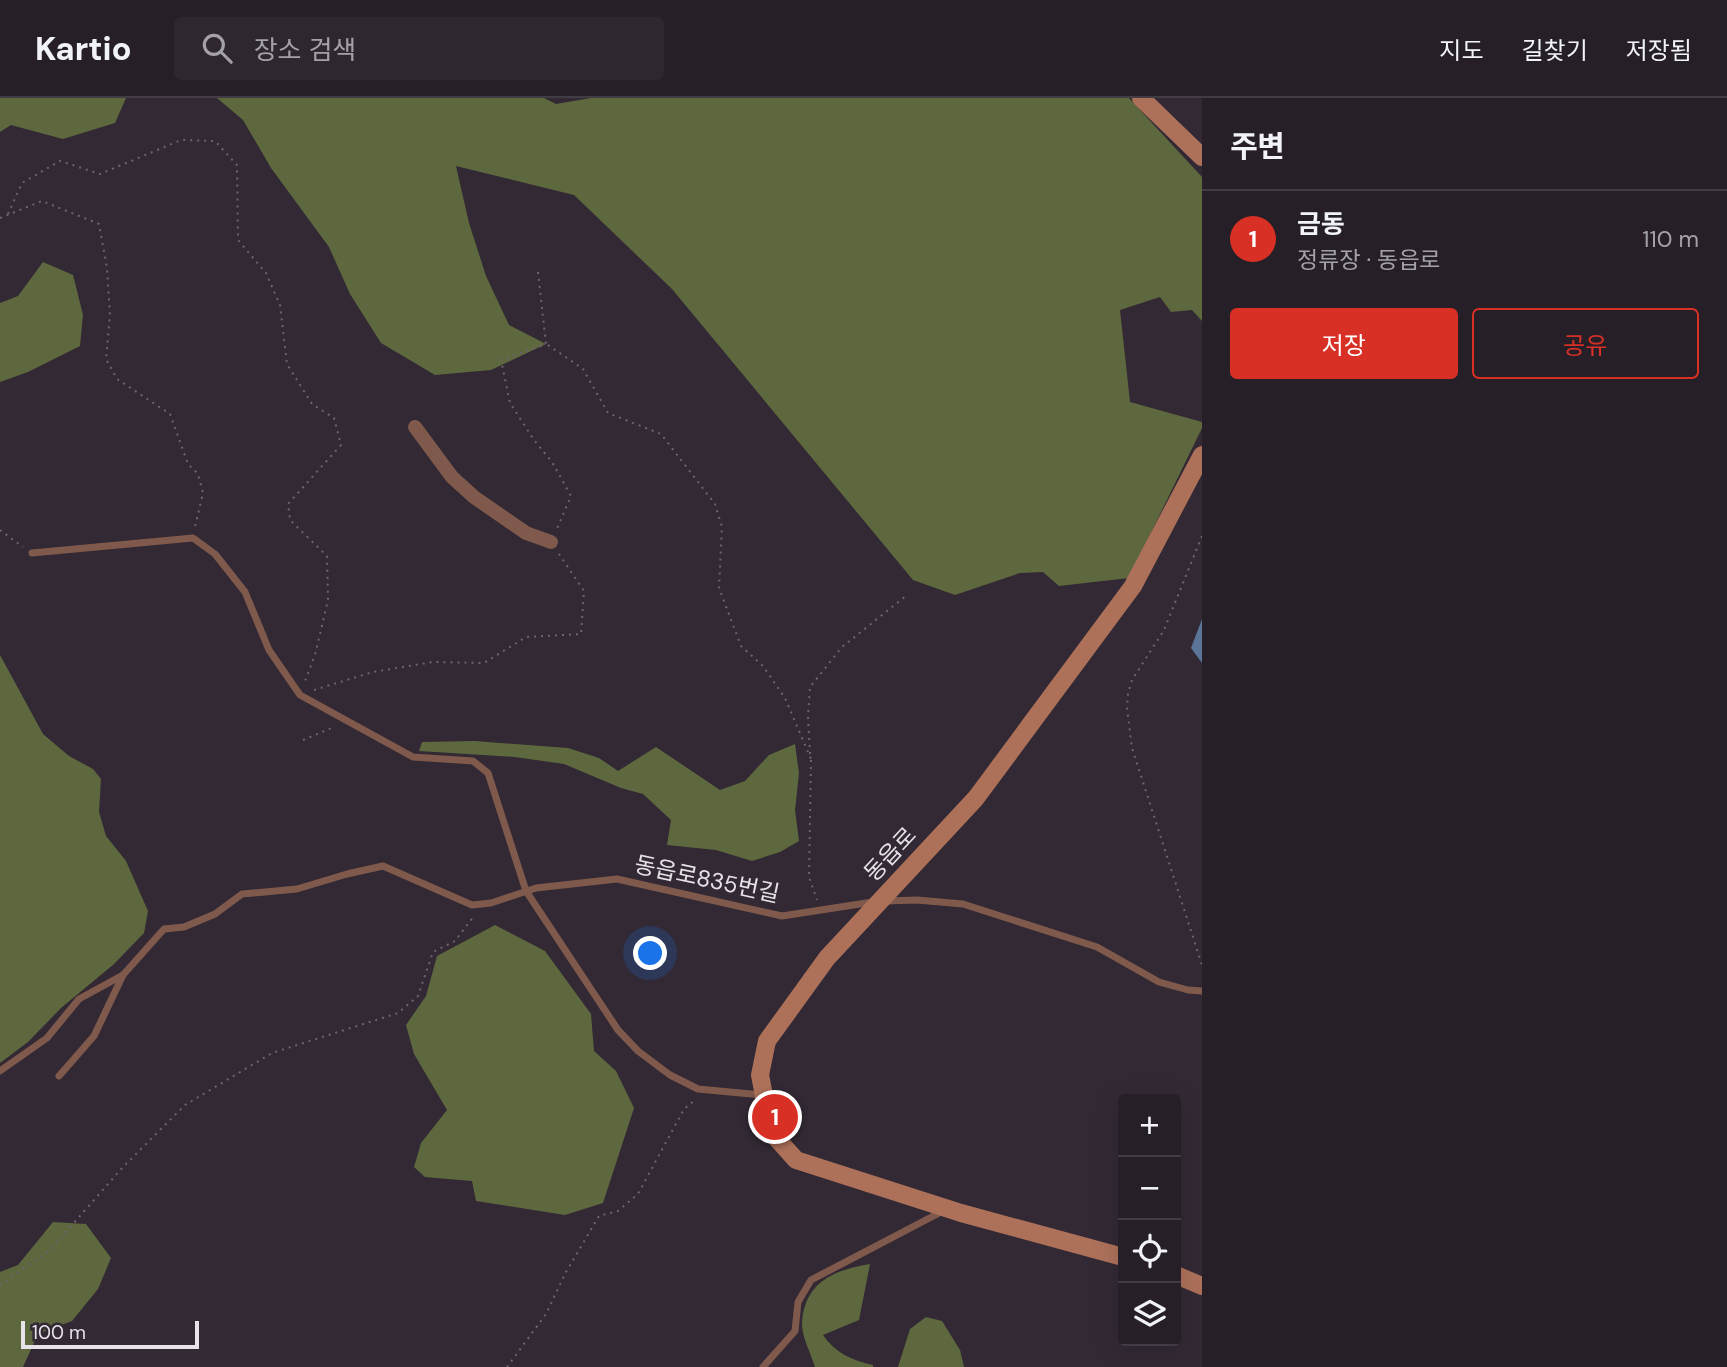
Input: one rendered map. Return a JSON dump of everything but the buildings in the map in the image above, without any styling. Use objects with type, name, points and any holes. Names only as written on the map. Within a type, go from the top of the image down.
[{"type":"street","points":[[1141,98],[1202,157]]},
{"type":"street","points":[[415,427],[452,477],[474,497],[526,533],[551,542]]},
{"type":"street","name":"동읍로","points":[[1118,1256],[947,1209],[796,1160],[771,1132],[760,1075],[766,1041],[827,958],[976,798],[1133,586],[1202,455]]},
{"type":"street","points":[[1181,1277],[1202,1286]]},
{"type":"lane","points":[[32,553],[192,538],[215,554],[245,592],[269,650],[300,695],[413,757],[473,761],[488,773],[526,891],[625,1037],[638,1051],[670,1075],[698,1089],[764,1095]]},
{"type":"lane","points":[[59,1076],[94,1036],[123,975],[164,929],[184,928],[215,914],[242,894],[297,889],[383,866],[472,905],[484,904]]},
{"type":"lane","name":"동읍로835번길","points":[[484,904],[537,888],[617,878],[782,916],[879,901],[917,900],[963,904],[1097,947],[1159,982],[1202,991]]},
{"type":"lane","points":[[0,1071],[47,1038],[79,999],[123,975]]},
{"type":"lane","points":[[767,1365],[795,1331],[797,1302],[811,1280],[947,1209]]},
{"type":"path","points":[[8,214],[22,183],[60,161],[100,174],[181,140],[215,141],[237,165],[238,240],[266,273],[280,305],[287,364],[312,404],[334,418],[341,445],[288,504],[290,520],[327,556],[328,600],[315,655],[300,695]]},
{"type":"path","points":[[0,218],[42,201],[99,224],[107,268],[110,315],[106,359],[117,379],[170,414],[188,464],[198,474],[203,493],[192,538]]},
{"type":"path","points":[[538,272],[546,344],[583,369],[608,412],[661,434],[715,504],[722,527],[719,588],[741,646],[764,666],[785,698],[811,759]]},
{"type":"path","points":[[300,695],[385,670],[433,662],[484,663],[526,637],[581,634],[584,592],[551,542],[571,496],[552,462],[510,403],[501,360],[546,344]]},
{"type":"path","points":[[0,530],[32,553]]},
{"type":"path","points":[[1202,536],[1164,630],[1132,680],[1126,708],[1132,748],[1202,965]]},
{"type":"path","points":[[820,910],[809,877],[810,687],[842,648],[907,595]]},
{"type":"path","points":[[303,740],[348,721]]},
{"type":"path","points":[[0,1285],[51,1249],[123,1167],[185,1105],[272,1053],[397,1013],[418,996],[433,952],[455,941],[484,904]]},
{"type":"path","points":[[507,1367],[546,1314],[566,1272],[599,1216],[618,1211],[638,1194],[684,1109],[706,1090]]},
{"type":"green space","points":[[0,98],[126,98],[115,123],[63,139],[11,125],[0,132]]},
{"type":"green space","points":[[217,98],[544,98],[556,104],[591,98],[1129,98],[1202,177],[1202,321],[1192,310],[1171,312],[1160,297],[1120,310],[1130,402],[1202,422],[1202,428],[1129,578],[1059,586],[1043,572],[1020,573],[955,595],[913,580],[672,289],[574,195],[456,166],[469,223],[486,276],[509,325],[546,344],[491,370],[435,375],[381,343],[350,294],[329,247],[271,168],[243,120]]},
{"type":"green space","points":[[43,262],[73,275],[83,315],[80,346],[28,372],[0,382],[0,303],[18,296]]},
{"type":"green space","points":[[0,655],[43,734],[69,756],[93,769],[101,779],[99,812],[106,836],[126,861],[148,911],[144,933],[114,964],[61,1008],[28,1042],[0,1063]]},
{"type":"green space","points":[[475,741],[568,748],[599,758],[618,771],[656,747],[720,790],[745,781],[769,755],[795,744],[799,773],[795,810],[799,841],[780,852],[752,861],[716,850],[667,845],[671,820],[643,794],[621,788],[564,764],[515,757],[419,751],[422,742]]},
{"type":"green space","points":[[495,925],[545,951],[591,1014],[594,1051],[616,1071],[634,1108],[603,1203],[565,1215],[476,1201],[472,1181],[425,1177],[414,1167],[421,1143],[447,1110],[414,1054],[406,1025],[426,996],[437,956]]},
{"type":"green space","points":[[53,1222],[86,1224],[111,1258],[98,1289],[72,1321],[38,1334],[23,1367],[0,1367],[0,1272],[18,1265]]},
{"type":"green space","points":[[870,1264],[859,1320],[823,1335],[838,1351],[873,1367],[815,1367],[802,1329],[808,1298],[823,1280],[844,1270]]},
{"type":"green space","points":[[926,1317],[942,1321],[960,1350],[964,1367],[898,1367],[910,1329]]},
{"type":"water","points":[[1202,619],[1202,663],[1191,648]]},
{"type":"place","name":"금동","points":[[775,1117]]}]
